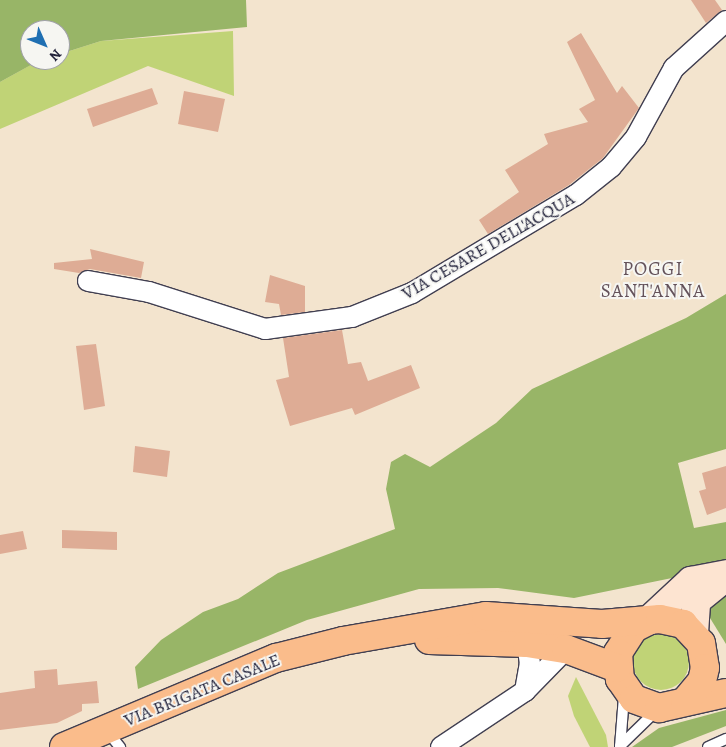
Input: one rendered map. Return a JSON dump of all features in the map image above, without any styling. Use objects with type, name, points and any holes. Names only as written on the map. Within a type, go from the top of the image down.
[{"type":"main road","name":"VIA BRIGATA CASALE","points":[[64,747],[113,738],[276,658],[343,641],[486,616],[602,624],[672,621],[726,659]]},
{"type":"main road","points":[[621,678],[624,639],[648,621]]},
{"type":"main road","points":[[685,701],[702,681],[706,668],[697,638]]},
{"type":"main road","name":"VIA BRIGATA CASALE","points":[[343,641],[527,643],[566,650],[621,678],[634,699],[659,708]]},
{"type":"main road","points":[[659,708],[685,701],[726,694]]},
{"type":"street","name":"VIA CESARE DELL'ACQUA","points":[[88,281],[148,292],[265,329],[352,317],[458,267],[590,184],[636,138],[674,68],[726,21]]},
{"type":"street","points":[[525,691],[530,664],[527,643],[532,632],[544,625],[611,629],[648,621],[691,581],[726,576]]},
{"type":"street","points":[[697,638],[696,601],[726,576]]},
{"type":"street","points":[[441,747],[525,691],[566,650]]},
{"type":"lane","points":[[620,746],[621,678]]},
{"type":"lane","points":[[620,746],[659,708]]},
{"type":"lane","points":[[708,747],[726,739]]},
{"type":"green space","points":[[0,0],[246,0],[247,27],[101,41],[70,51],[70,20],[20,20],[20,70],[22,70],[0,82]]},
{"type":"green space","points":[[233,31],[234,96],[148,66],[0,129],[0,82],[22,70],[70,70],[70,51],[101,41]]},
{"type":"green space","points":[[726,294],[726,449],[678,463],[694,528],[726,522],[726,567],[574,598],[498,588],[419,589],[307,620],[138,689],[135,667],[161,640],[203,612],[238,599],[278,573],[395,529],[386,489],[391,462],[405,454],[430,467],[496,423],[532,389],[686,318]]},
{"type":"green space","points":[[726,588],[726,644],[710,618],[710,598]]},
{"type":"green space","points":[[661,634],[672,636],[681,642],[687,651],[689,662],[687,673],[681,682],[672,688],[661,690],[650,688],[641,682],[635,673],[633,662],[635,651],[641,642],[650,636]]},
{"type":"green space","points":[[576,677],[606,735],[608,747],[590,747],[574,716],[568,696]]},
{"type":"green space","points":[[726,710],[726,726],[672,747],[632,747],[659,728]]},
{"type":"building","points":[[691,0],[715,0],[722,10],[706,23]]},
{"type":"building","points":[[581,33],[617,93],[622,86],[639,108],[603,158],[569,185],[488,234],[479,220],[519,192],[505,170],[548,144],[544,134],[588,122],[579,109],[595,100],[567,42]]},
{"type":"building","points":[[152,88],[158,104],[93,127],[87,109]]},
{"type":"building","points":[[184,91],[225,99],[218,132],[178,124]]},
{"type":"building","points":[[90,249],[144,262],[141,278],[90,269],[79,273],[54,269],[54,263],[92,259]]},
{"type":"building","points":[[270,275],[305,286],[305,312],[281,315],[279,304],[265,302]]},
{"type":"building","points":[[342,330],[348,364],[361,362],[368,381],[411,365],[420,388],[355,415],[352,408],[290,426],[276,380],[289,377],[283,338]]},
{"type":"building","points":[[96,344],[105,406],[84,410],[76,346]]},
{"type":"building","points":[[135,446],[170,451],[167,477],[133,472]]},
{"type":"building","points":[[726,466],[726,508],[707,515],[699,491],[706,489],[702,473]]},
{"type":"building","points":[[62,530],[117,532],[117,550],[62,548]]},
{"type":"building","points":[[23,531],[27,549],[0,554],[0,535]]},
{"type":"building","points":[[57,669],[58,685],[97,681],[99,703],[82,704],[82,711],[57,723],[0,730],[0,693],[35,688],[34,671]]},
{"type":"district","name":"POGGI SANT'ANNA","points":[[653,281]]}]
